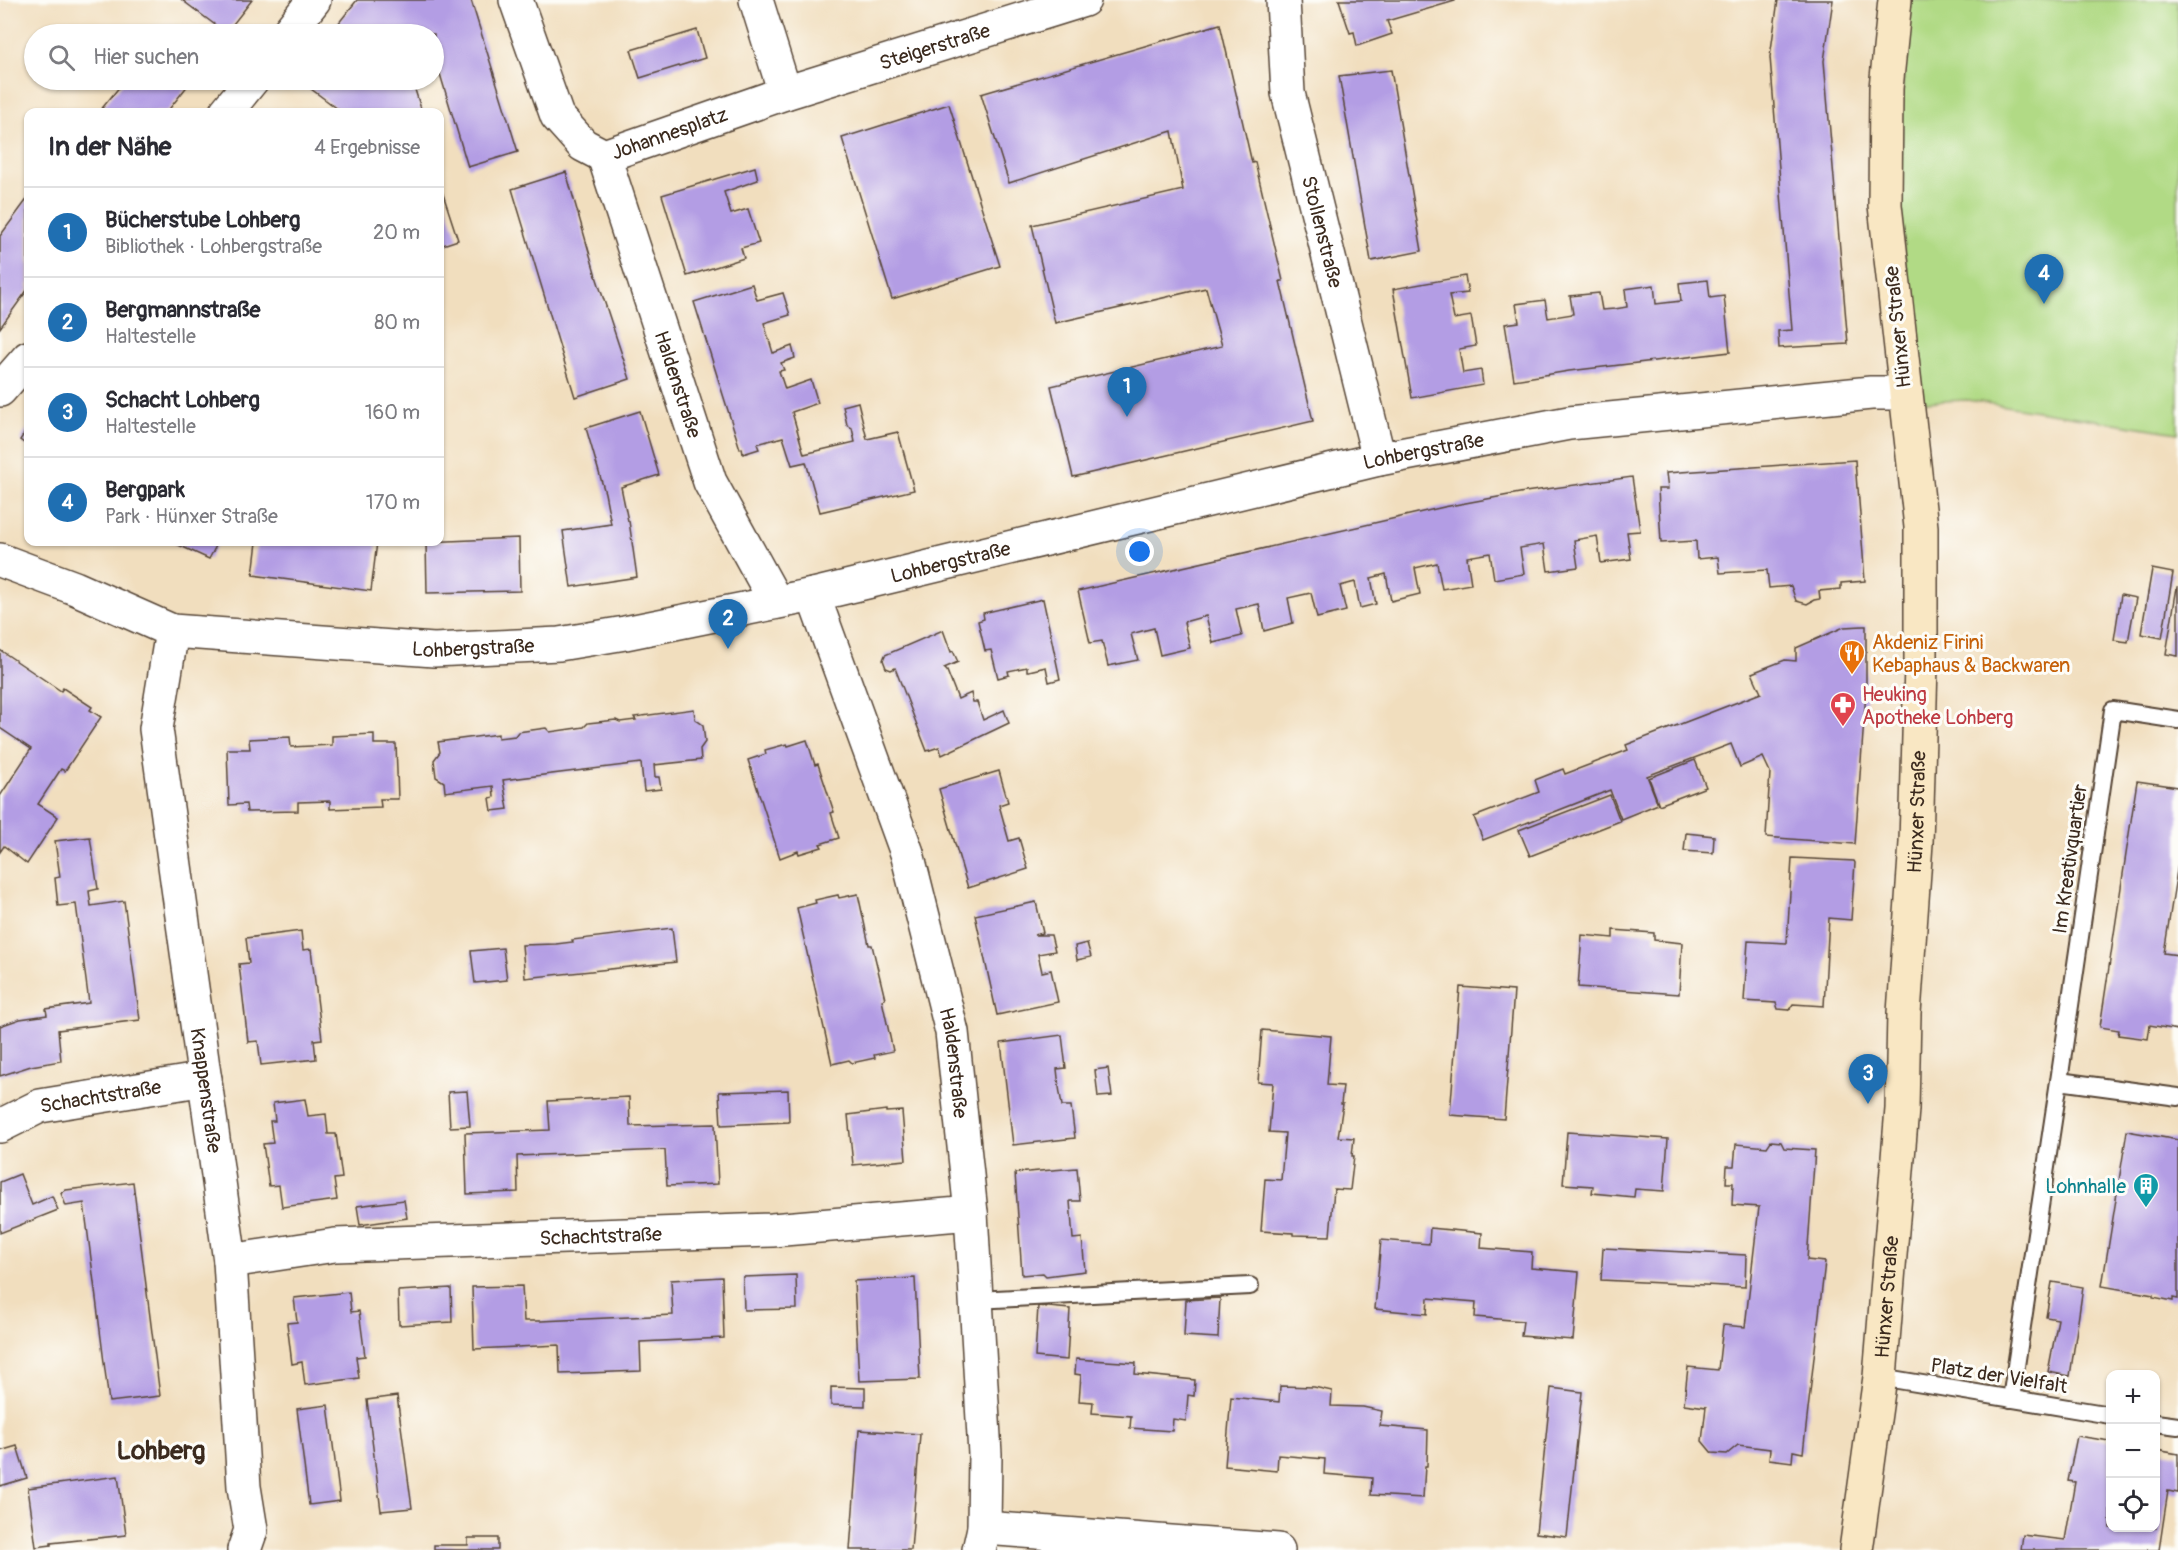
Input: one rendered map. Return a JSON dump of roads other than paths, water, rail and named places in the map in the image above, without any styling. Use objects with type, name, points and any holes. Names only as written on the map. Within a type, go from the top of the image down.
[{"type":"main road","name":"Hünxer Straße","points":[[1856,1550],[1880,1377],[1902,1109],[1904,1013],[1916,843],[1921,665],[1921,527],[1885,206],[1886,88],[1895,0]]},
{"type":"street","points":[[295,24],[314,0]]},
{"type":"street","name":"Johannesplatz","points":[[516,0],[557,116],[583,145],[604,156],[784,93]]},
{"type":"street","points":[[756,0],[784,93]]},
{"type":"street","name":"Steigerstraße","points":[[784,93],[1084,0]]},
{"type":"street","name":"Stollenstraße","points":[[1283,0],[1288,93],[1378,459]]},
{"type":"street","points":[[229,108],[244,90]]},
{"type":"street","name":"Haldenstraße","points":[[604,156],[710,482],[776,602]]},
{"type":"street","points":[[0,390],[24,363]]},
{"type":"street","name":"Lohbergstraße","points":[[0,560],[75,588],[172,631],[434,650],[559,644],[813,595],[1378,459],[1569,423],[1871,393],[1905,393]]},
{"type":"street","name":"Haldenstraße","points":[[813,595],[907,853],[952,1032],[971,1213],[985,1454],[982,1539]]},
{"type":"street","name":"Knappenstraße","points":[[172,631],[156,729],[230,1261],[244,1487],[251,1530],[244,1550]]},
{"type":"street","name":"Schachtstraße","points":[[0,1126],[40,1106],[206,1079]]},
{"type":"street","name":"Schachtstraße","points":[[230,1261],[335,1245],[772,1230],[971,1213]]},
{"type":"street","points":[[982,1539],[1278,1550]]},
{"type":"lane","name":"Im Kreativquartier","points":[[2011,1399],[2060,1080],[2112,710],[2178,720]]},
{"type":"lane","points":[[2060,1080],[2178,1097]]},
{"type":"lane","points":[[976,1300],[1250,1286]]},
{"type":"lane","name":"Platz der Vielfalt","points":[[1880,1377],[2106,1414]]},
{"type":"lane","points":[[2160,1423],[2178,1426]]},
{"type":"place","name":"Bergpark","points":[[2044,304]]},
{"type":"place","name":"Bücherstube Lohberg","points":[[1127,417]]},
{"type":"place","name":"Bergmannstraße","points":[[728,649]]},
{"type":"place","name":"Akdeniz Firini Kebaphaus & Backwaren","points":[[1852,676]]},
{"type":"place","name":"Heuking Apotheke Lohberg","points":[[1843,728]]},
{"type":"place","name":"Schacht Lohberg","points":[[1868,1104]]},
{"type":"place","name":"Lohnhalle","points":[[2146,1209]]},
{"type":"district","name":"Lohberg","points":[[161,1451]]}]
